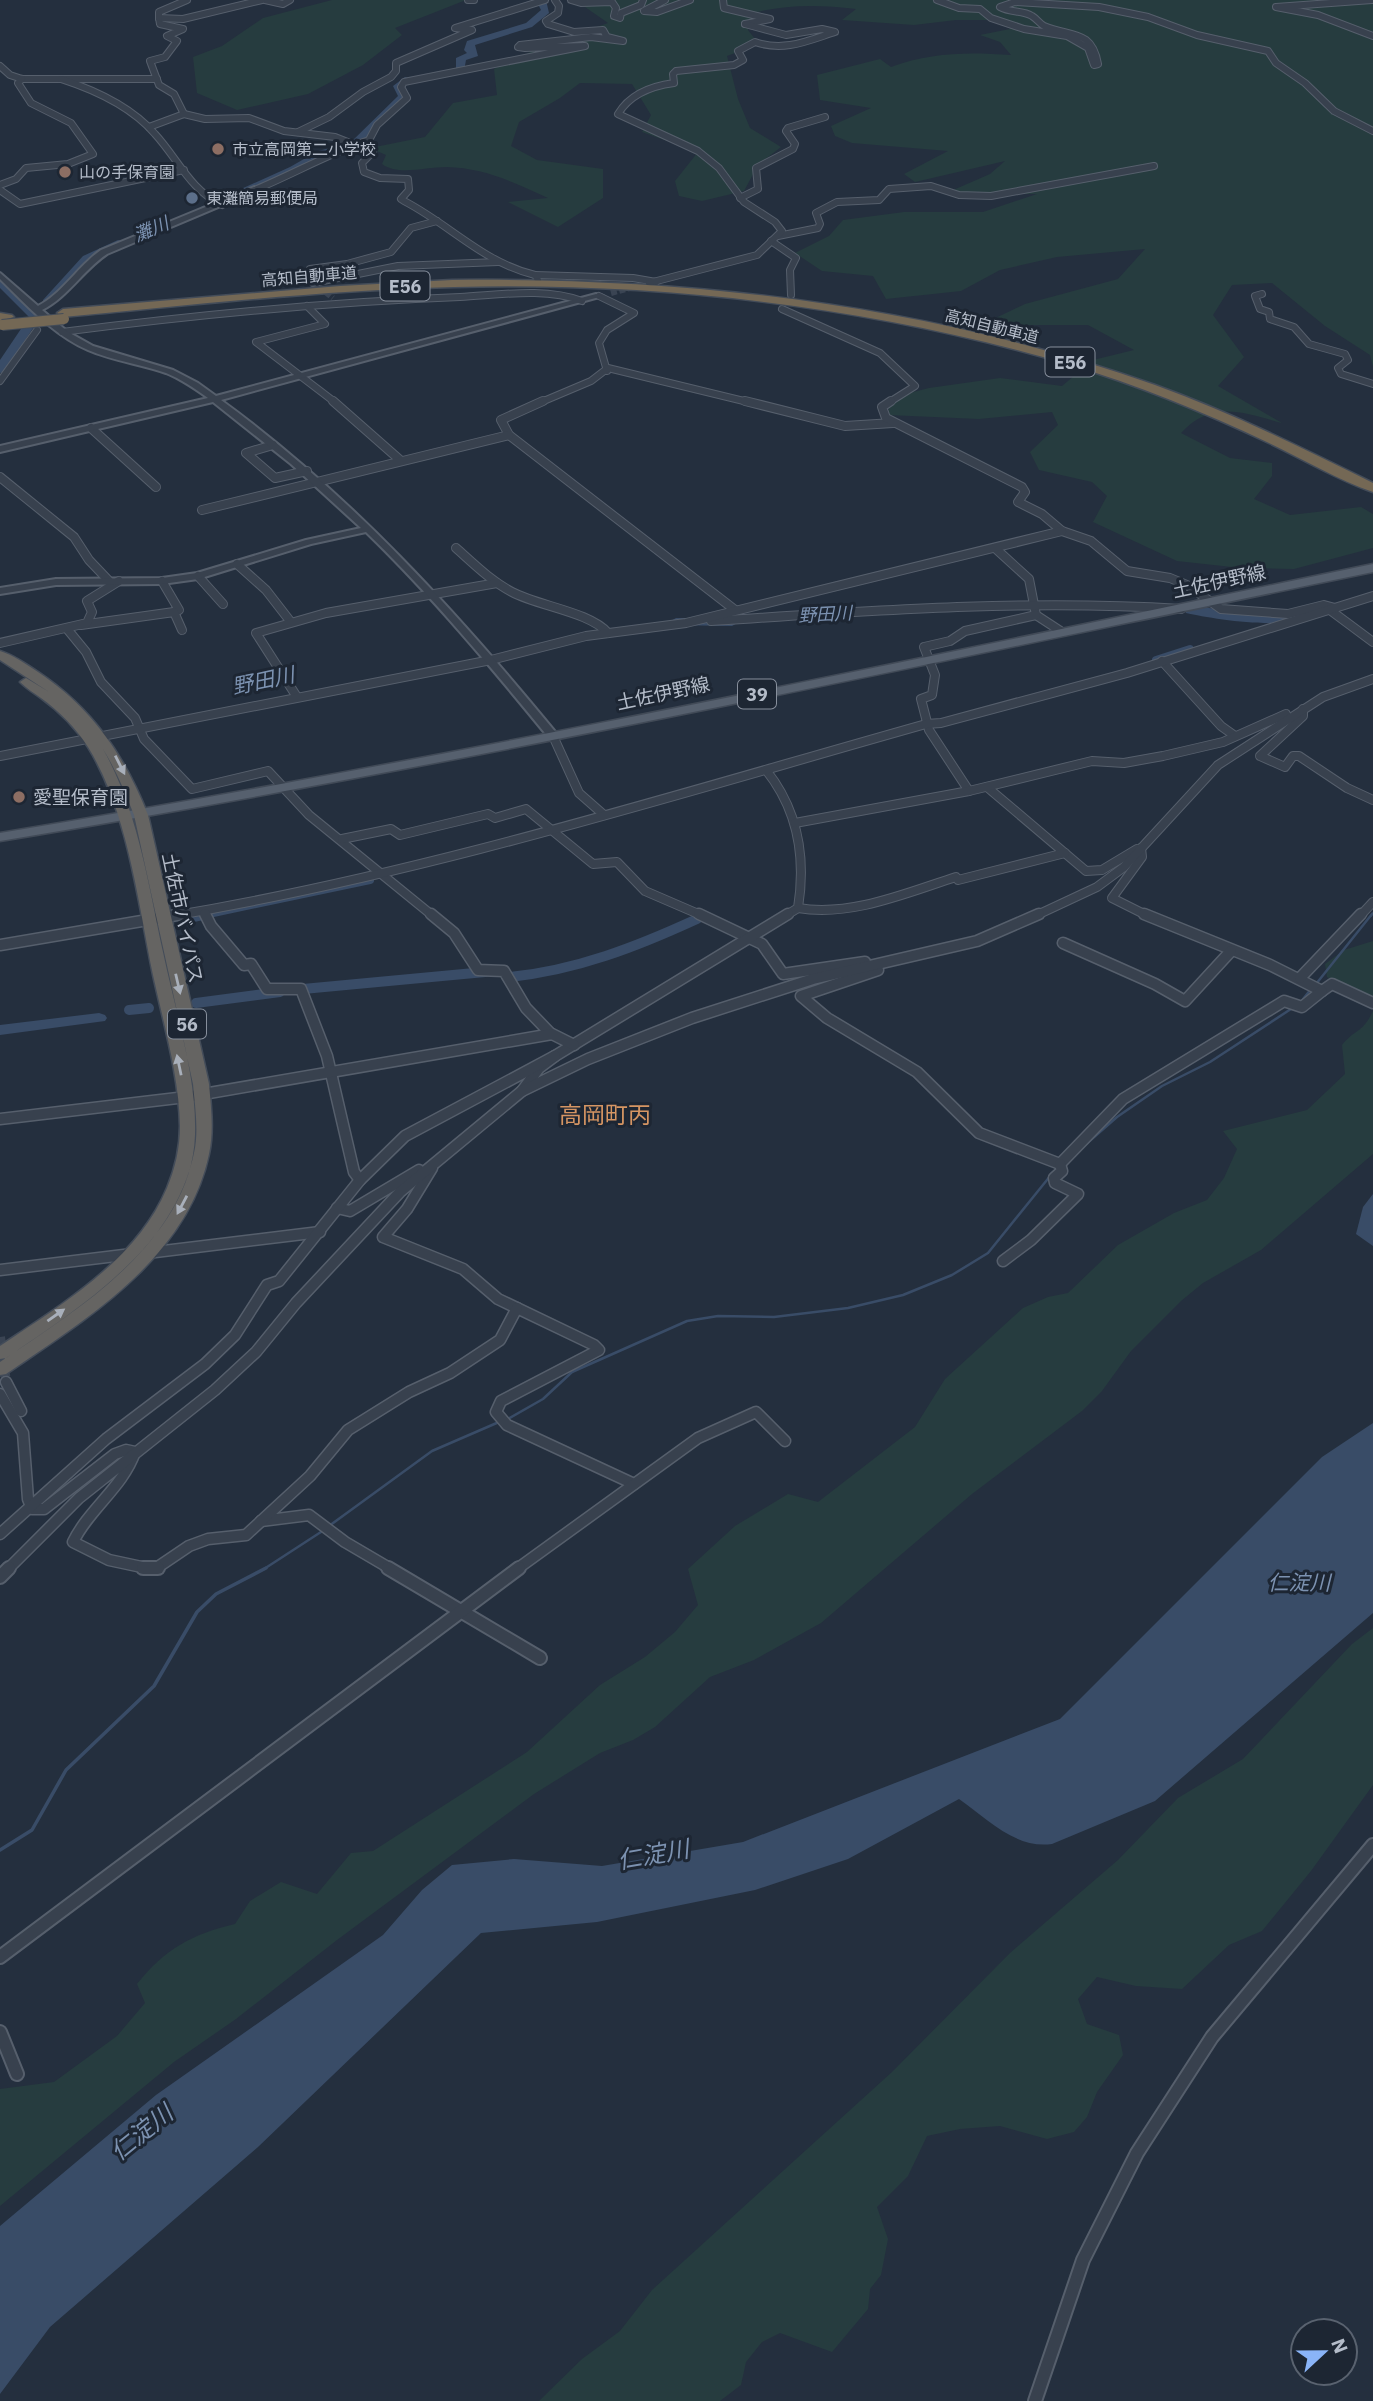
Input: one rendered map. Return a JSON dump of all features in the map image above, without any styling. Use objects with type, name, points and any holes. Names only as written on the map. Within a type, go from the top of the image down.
[{"type":"highway","name":"高知自動車道","points":[[63,320],[316,291],[454,284],[596,285],[747,298],[959,333],[1084,366],[1200,408],[1373,488]]},
{"type":"highway","name":"高知自動車道","points":[[63,320],[368,292],[510,286],[747,298]]},
{"type":"highway","points":[[3,321],[63,320]]},
{"type":"highway","name":"土佐市バイパス","points":[[0,654],[58,691],[87,717],[96,738]]},
{"type":"highway","name":"土佐市バイパス","points":[[0,666],[57,705],[120,762],[156,919],[202,1094],[202,1154],[193,1186],[178,1214],[121,1282],[3,1376]]},
{"type":"highway","name":"土佐市バイパス","points":[[1,1352],[65,1309],[128,1255],[161,1212],[185,1156],[186,1097],[156,919]]},
{"type":"main road","name":"土佐伊野線","points":[[0,837],[286,790],[1373,568]]},
{"type":"street","points":[[184,114],[174,94],[162,88],[150,61],[164,57],[177,41],[167,36],[183,29],[160,24],[159,12],[187,0]]},
{"type":"street","points":[[159,18],[183,19],[264,0],[283,4],[290,0]]},
{"type":"street","points":[[468,0],[474,0]]},
{"type":"street","points":[[38,309],[58,298],[83,268],[104,252],[303,170],[332,152],[369,140],[377,125],[407,98],[401,87],[404,82],[585,46],[525,48],[518,47],[520,45],[591,37],[623,41],[607,37],[603,30],[574,32],[548,23],[546,21],[558,13],[559,6],[555,0]]},
{"type":"street","points":[[571,0],[581,4],[612,2],[616,8],[616,18],[620,18],[621,13],[628,9],[641,5],[643,0]]},
{"type":"street","points":[[665,0],[644,11],[657,12],[690,0]]},
{"type":"street","points":[[149,127],[184,114],[205,119],[249,118],[297,132],[316,132],[373,152],[362,163],[364,172],[380,178],[408,179],[409,190],[401,200],[424,210],[498,262],[536,278],[633,278],[653,283],[757,255],[782,228],[740,198],[726,176],[703,155],[673,136],[624,119],[618,114],[629,101],[649,88],[674,83],[673,74],[676,71],[734,65],[743,60],[738,51],[755,42],[772,48],[789,47],[835,32],[822,29],[789,35],[748,26],[744,23],[770,19],[724,8],[723,0]]},
{"type":"street","points":[[937,0],[958,8],[979,9],[991,18],[1024,29],[1067,36],[1088,48],[1092,64],[1098,64],[1094,46],[1075,33],[1038,23],[1031,15],[1010,13],[1000,8],[1016,2],[1050,6],[1092,6],[1142,15],[1198,35],[1268,51],[1276,63],[1305,82],[1334,111],[1373,131]]},
{"type":"street","points":[[1031,2],[1038,0]]},
{"type":"street","points":[[1372,0],[1276,7],[1318,15],[1373,36]]},
{"type":"street","points":[[297,132],[329,117],[363,92],[391,77],[396,71],[396,63],[403,57],[448,43],[453,37],[472,30],[455,28],[541,1]]},
{"type":"street","points":[[0,66],[10,75],[22,79],[157,79]]},
{"type":"street","points":[[22,79],[18,83],[20,90],[29,101],[38,108],[67,120],[93,154],[68,164],[26,168],[16,179],[0,187],[20,204],[184,170]]},
{"type":"street","points":[[61,79],[92,91],[149,127],[184,170],[220,204]]},
{"type":"street","points":[[740,198],[758,189],[756,168],[786,155],[793,149],[795,144],[786,131],[788,128],[825,117]]},
{"type":"street","points":[[774,238],[818,228],[820,224],[816,213],[821,207],[847,200],[879,200],[889,189],[931,186],[959,195],[991,196],[1154,166]]},
{"type":"street","points":[[437,221],[411,228],[391,252],[347,264],[310,269],[313,283],[318,285],[398,266],[498,262]]},
{"type":"street","points":[[774,238],[796,258],[790,270],[791,295]]},
{"type":"street","points":[[0,275],[51,321]]},
{"type":"street","points":[[0,381],[37,330],[51,321],[158,317],[307,306],[335,301],[438,297],[547,293],[574,297],[582,301]]},
{"type":"street","points":[[0,449],[215,400],[611,293]]},
{"type":"street","points":[[1262,294],[1255,296],[1260,309],[1269,312],[1270,319],[1294,327],[1298,336],[1309,345],[1345,354],[1348,360],[1338,368],[1341,374],[1373,384]]},
{"type":"street","points":[[599,296],[634,313],[607,330],[599,343],[607,372]]},
{"type":"street","points":[[307,306],[325,324],[256,342],[351,415],[400,460]]},
{"type":"street","points":[[782,309],[808,324],[857,340],[880,353],[915,386],[882,407],[882,414],[893,423],[1022,486],[1025,492],[1018,502],[1049,518],[1062,531],[1091,541],[1127,571],[1170,578],[1221,609],[1287,614],[1330,608],[1373,642]]},
{"type":"street","points":[[63,320],[99,352],[185,379],[307,471],[367,529],[491,660],[553,736],[579,793],[604,815]]},
{"type":"street","points":[[735,610],[509,435],[500,424],[502,419],[607,372],[608,368],[695,387],[845,426],[893,423]]},
{"type":"street","points":[[91,428],[156,487]]},
{"type":"street","points":[[202,510],[509,435]]},
{"type":"street","points":[[273,445],[246,453],[275,478],[307,471]]},
{"type":"street","points":[[0,477],[37,505],[64,533],[74,537],[89,560],[114,581]]},
{"type":"street","points":[[0,591],[56,582],[162,581],[198,576],[309,542],[367,529]]},
{"type":"street","points":[[692,622],[1062,531]]},
{"type":"street","points":[[456,548],[497,583],[606,631]]},
{"type":"street","points":[[995,548],[1027,576],[1036,609],[1062,632]]},
{"type":"street","points":[[237,564],[264,591],[278,599],[290,621]]},
{"type":"street","points":[[198,576],[223,604]]},
{"type":"street","points":[[0,643],[68,630],[87,623],[92,612],[87,601],[114,581]]},
{"type":"street","points":[[81,625],[180,610],[162,581]]},
{"type":"street","points":[[296,696],[256,633],[290,621],[497,583]]},
{"type":"street","points":[[0,945],[156,919],[205,914],[383,875],[767,772],[926,724],[981,713],[1373,596]]},
{"type":"street","points":[[0,756],[491,660],[606,631],[692,622],[1148,605],[1181,609]]},
{"type":"street","points":[[969,791],[946,760],[926,724],[921,699],[932,695],[934,691],[936,669],[926,654],[926,646],[950,641],[965,631],[1036,609]]},
{"type":"street","points":[[174,612],[182,630]]},
{"type":"street","points":[[68,630],[86,652],[101,682],[135,718],[144,739],[192,789],[268,771],[309,815],[342,839],[454,933],[478,970],[504,971],[526,1008],[551,1034],[574,1045]]},
{"type":"street","points":[[1162,661],[1221,726],[1235,736]]},
{"type":"street","points":[[0,1577],[79,1499],[135,1451],[215,1390],[256,1352],[376,1218],[431,1166],[522,1091],[588,1059],[692,1018],[813,979],[942,951],[1018,925],[1097,887],[1124,867],[1218,765],[1333,692],[1373,679]]},
{"type":"street","points":[[795,823],[969,791],[1092,761],[1124,763],[1163,756],[1235,736],[1303,709]]},
{"type":"street","points":[[1303,709],[1303,716],[1260,756],[1285,767],[1293,756],[1299,756],[1347,788],[1373,800]]},
{"type":"street","points":[[767,772],[781,790],[795,823],[799,858],[798,908]]},
{"type":"street","points":[[987,787],[1086,871],[1094,872],[1141,848]]},
{"type":"street","points":[[342,839],[391,829],[400,835],[488,814],[495,818],[526,809],[593,864],[617,862],[645,891],[762,944],[783,974],[817,967],[897,961]]},
{"type":"street","points":[[1141,848],[1142,857],[1112,898],[1114,901],[1300,978],[1318,989]]},
{"type":"street","points":[[0,1534],[32,1509],[106,1439],[205,1364],[235,1335],[267,1285],[279,1281],[360,1180],[421,1126],[555,1056],[798,908],[812,912],[837,909],[890,897],[956,877],[958,880],[1065,853]]},
{"type":"street","points":[[1300,978],[1373,902]]},
{"type":"street","points":[[205,914],[244,965],[251,964],[267,989],[301,989],[312,1010],[321,1046],[334,1074],[351,1159],[360,1180]]},
{"type":"street","points":[[1063,943],[1155,984],[1185,1001],[1231,951]]},
{"type":"street","points":[[897,961],[801,996],[827,1018],[917,1072],[979,1133],[1060,1164]]},
{"type":"street","points":[[1060,1164],[1123,1099],[1284,1001],[1303,1007],[1318,989],[1332,984],[1373,1003]]},
{"type":"street","points":[[0,1119],[186,1097],[334,1074],[551,1034]]},
{"type":"street","points":[[522,1091],[539,1068],[556,1058],[555,1056]]},
{"type":"street","points":[[1003,1261],[1031,1240],[1078,1194],[1055,1183],[1054,1178],[1062,1171],[1060,1164]]},
{"type":"street","points":[[337,1208],[350,1211],[425,1166],[431,1166]]},
{"type":"street","points":[[431,1166],[433,1170],[414,1200],[383,1237],[463,1269],[498,1299],[599,1350],[501,1401],[496,1412],[504,1422],[634,1484]]},
{"type":"street","points":[[0,1270],[320,1232]]},
{"type":"street","points":[[135,1451],[134,1464],[116,1481],[73,1542],[76,1546],[109,1560],[154,1570],[189,1546],[208,1539],[246,1535],[310,1476],[348,1430],[409,1392],[450,1373],[500,1340],[517,1308]]},
{"type":"street","points":[[3,1376],[26,1419],[28,1499],[32,1509]]},
{"type":"street","points":[[0,1394],[19,1416],[25,1430]]},
{"type":"street","points":[[0,1957],[458,1612],[698,1438],[756,1412],[785,1441]]},
{"type":"street","points":[[32,1509],[44,1508],[115,1454],[126,1450],[135,1451]]},
{"type":"street","points":[[261,1521],[309,1515],[345,1542],[458,1612],[540,1658]]},
{"type":"street","points":[[1035,2401],[1083,2260],[1137,2153],[1212,2037],[1373,1845]]},
{"type":"street","points":[[0,2032],[17,2074]]},
{"type":"green space","points":[[332,0],[466,0],[395,28],[402,35],[363,65],[308,94],[237,110],[197,93],[193,57],[222,46],[263,18]]},
{"type":"green space","points":[[575,0],[1373,0],[1373,367],[1370,355],[1325,326],[1272,283],[1232,285],[1213,315],[1244,357],[1218,386],[1282,423],[1242,413],[1217,412],[1193,422],[1181,433],[1230,458],[1272,463],[1272,476],[1254,499],[1290,515],[1361,507],[1373,514],[1373,548],[1294,569],[1241,568],[1177,561],[1093,522],[1107,496],[1092,482],[1039,470],[1030,452],[1058,425],[1052,412],[979,419],[888,415],[890,398],[929,388],[1000,378],[1062,386],[1093,360],[1134,350],[1088,325],[981,325],[1025,304],[1118,279],[1145,249],[1057,257],[1000,270],[961,291],[886,299],[873,276],[822,271],[795,253],[829,236],[843,220],[904,212],[983,212],[1037,194],[944,194],[990,174],[1005,161],[915,182],[904,174],[948,151],[852,143],[835,136],[831,126],[871,108],[820,100],[817,75],[880,59],[891,67],[921,58],[950,54],[1011,55],[1000,42],[980,35],[1010,29],[1001,20],[956,20],[914,25],[842,20],[856,9],[818,6],[794,6],[757,12],[748,30],[759,44],[727,56],[738,99],[750,128],[781,147],[758,165],[744,191],[702,201],[679,196],[675,181],[698,152],[642,132],[651,115],[632,84],[580,83],[519,122],[511,146],[537,160],[603,169],[603,198],[558,227],[508,202],[548,198],[499,177],[460,168],[396,170],[382,164],[386,155],[370,148],[425,137],[453,103],[497,95],[494,69],[543,46],[608,23]]},
{"type":"green space","points":[[1373,941],[1373,1007],[1327,977],[1325,964],[1344,950]]},
{"type":"green space","points":[[1373,1011],[1373,1154],[1261,1250],[1203,1283],[1181,1301],[1131,1351],[1102,1391],[1082,1411],[972,1494],[821,1623],[754,1660],[710,1677],[655,1727],[633,1740],[600,1753],[534,1794],[337,1940],[236,2019],[174,2062],[0,2206],[0,2089],[54,2082],[117,2036],[145,2003],[137,1984],[169,1952],[192,1938],[235,1924],[250,1901],[281,1882],[317,1894],[351,1853],[373,1851],[527,1752],[600,1685],[645,1657],[675,1632],[698,1605],[688,1569],[735,1526],[788,1494],[818,1502],[915,1427],[945,1379],[1023,1308],[1048,1297],[1068,1293],[1118,1245],[1174,1213],[1207,1200],[1224,1178],[1237,1149],[1223,1131],[1307,1110],[1345,1074],[1342,1045],[1365,1024]]},
{"type":"green space","points":[[1373,1628],[1373,1785],[1311,1871],[1262,1931],[1229,1945],[1182,1989],[1136,1986],[1097,1977],[1078,1999],[1087,2024],[1119,2035],[1123,2055],[1097,2092],[1087,2117],[1074,2132],[1047,2139],[1000,2126],[960,2129],[927,2136],[908,2176],[877,2207],[888,2239],[881,2275],[870,2289],[868,2309],[832,2352],[780,2333],[762,2342],[746,2362],[741,2385],[720,2401],[539,2401],[582,2359],[620,2331],[652,2290],[892,2072],[1010,1953],[1118,1860],[1178,1798],[1243,1759],[1352,1644]]},
{"type":"water","points":[[1373,1194],[1373,1246],[1356,1234],[1363,1207]]},
{"type":"water","name":"仁淀川","points":[[1373,1423],[1373,1613],[1155,1801],[1052,1844],[1039,1844],[1026,1842],[1002,1831],[959,1799],[848,1859],[755,1890],[597,1922],[481,1933],[258,2147],[50,2327],[0,2394],[0,2226],[156,2095],[383,1935],[422,1890],[452,1865],[514,1859],[602,1866],[743,1842],[1060,1719],[1322,1457]]},
{"type":"waterway","name":"灘川","points":[[460,69],[461,58],[474,54],[469,50],[471,43],[529,25],[546,11],[541,0]]},
{"type":"waterway","name":"灘川","points":[[355,143],[363,139],[365,132],[403,97],[398,86],[409,79]]},
{"type":"waterway","name":"灘川","points":[[206,207],[294,169],[322,153],[347,145]]},
{"type":"waterway","name":"灘川","points":[[47,302],[87,258],[122,242]]},
{"type":"waterway","points":[[0,282],[35,316]]},
{"type":"waterway","points":[[0,369],[37,313]]},
{"type":"waterway","name":"野田川","points":[[1191,610],[1263,619],[1306,614]]},
{"type":"waterway","name":"野田川","points":[[676,622],[732,622]]},
{"type":"waterway","points":[[1156,660],[1190,649]]},
{"type":"waterway","points":[[199,916],[370,880]]},
{"type":"waterway","points":[[188,918],[208,914]]},
{"type":"waterway","points":[[1316,984],[1372,914]]},
{"type":"waterway","points":[[510,977],[559,969],[606,956],[697,919]]},
{"type":"waterway","points":[[303,989],[485,972]]},
{"type":"waterway","points":[[1300,1003],[1311,989]]},
{"type":"waterway","points":[[196,1003],[280,992]]},
{"type":"waterway","points":[[1085,1145],[1117,1117],[1162,1086],[1210,1062],[1294,1007]]},
{"type":"waterway","points":[[129,1010],[149,1008]]},
{"type":"waterway","points":[[0,1030],[99,1018]]},
{"type":"waterway","points":[[508,1419],[543,1399],[572,1372],[687,1321],[718,1316],[774,1317],[848,1308],[903,1295],[952,1275],[988,1253],[1051,1175]]},
{"type":"waterway","points":[[329,1526],[432,1451],[499,1422]]},
{"type":"waterway","points":[[264,1569],[324,1530]]},
{"type":"waterway","points":[[0,1850],[32,1830],[66,1770],[154,1686],[197,1612],[216,1594],[266,1568]]},
{"type":"tunnel","points":[[611,293],[649,283]]},
{"type":"tunnel","points":[[319,287],[333,298]]},
{"type":"tunnel","points":[[0,1337],[6,1382]]},
{"type":"place","name":"市立高岡第二小学校","points":[[218,149]]},
{"type":"place","name":"山の手保育園","points":[[65,172]]},
{"type":"place","name":"東灘簡易郵便局","points":[[192,198]]},
{"type":"place","name":"愛聖保育園","points":[[19,797]]},
{"type":"district","name":"高岡町丙","points":[[605,1114]]}]
